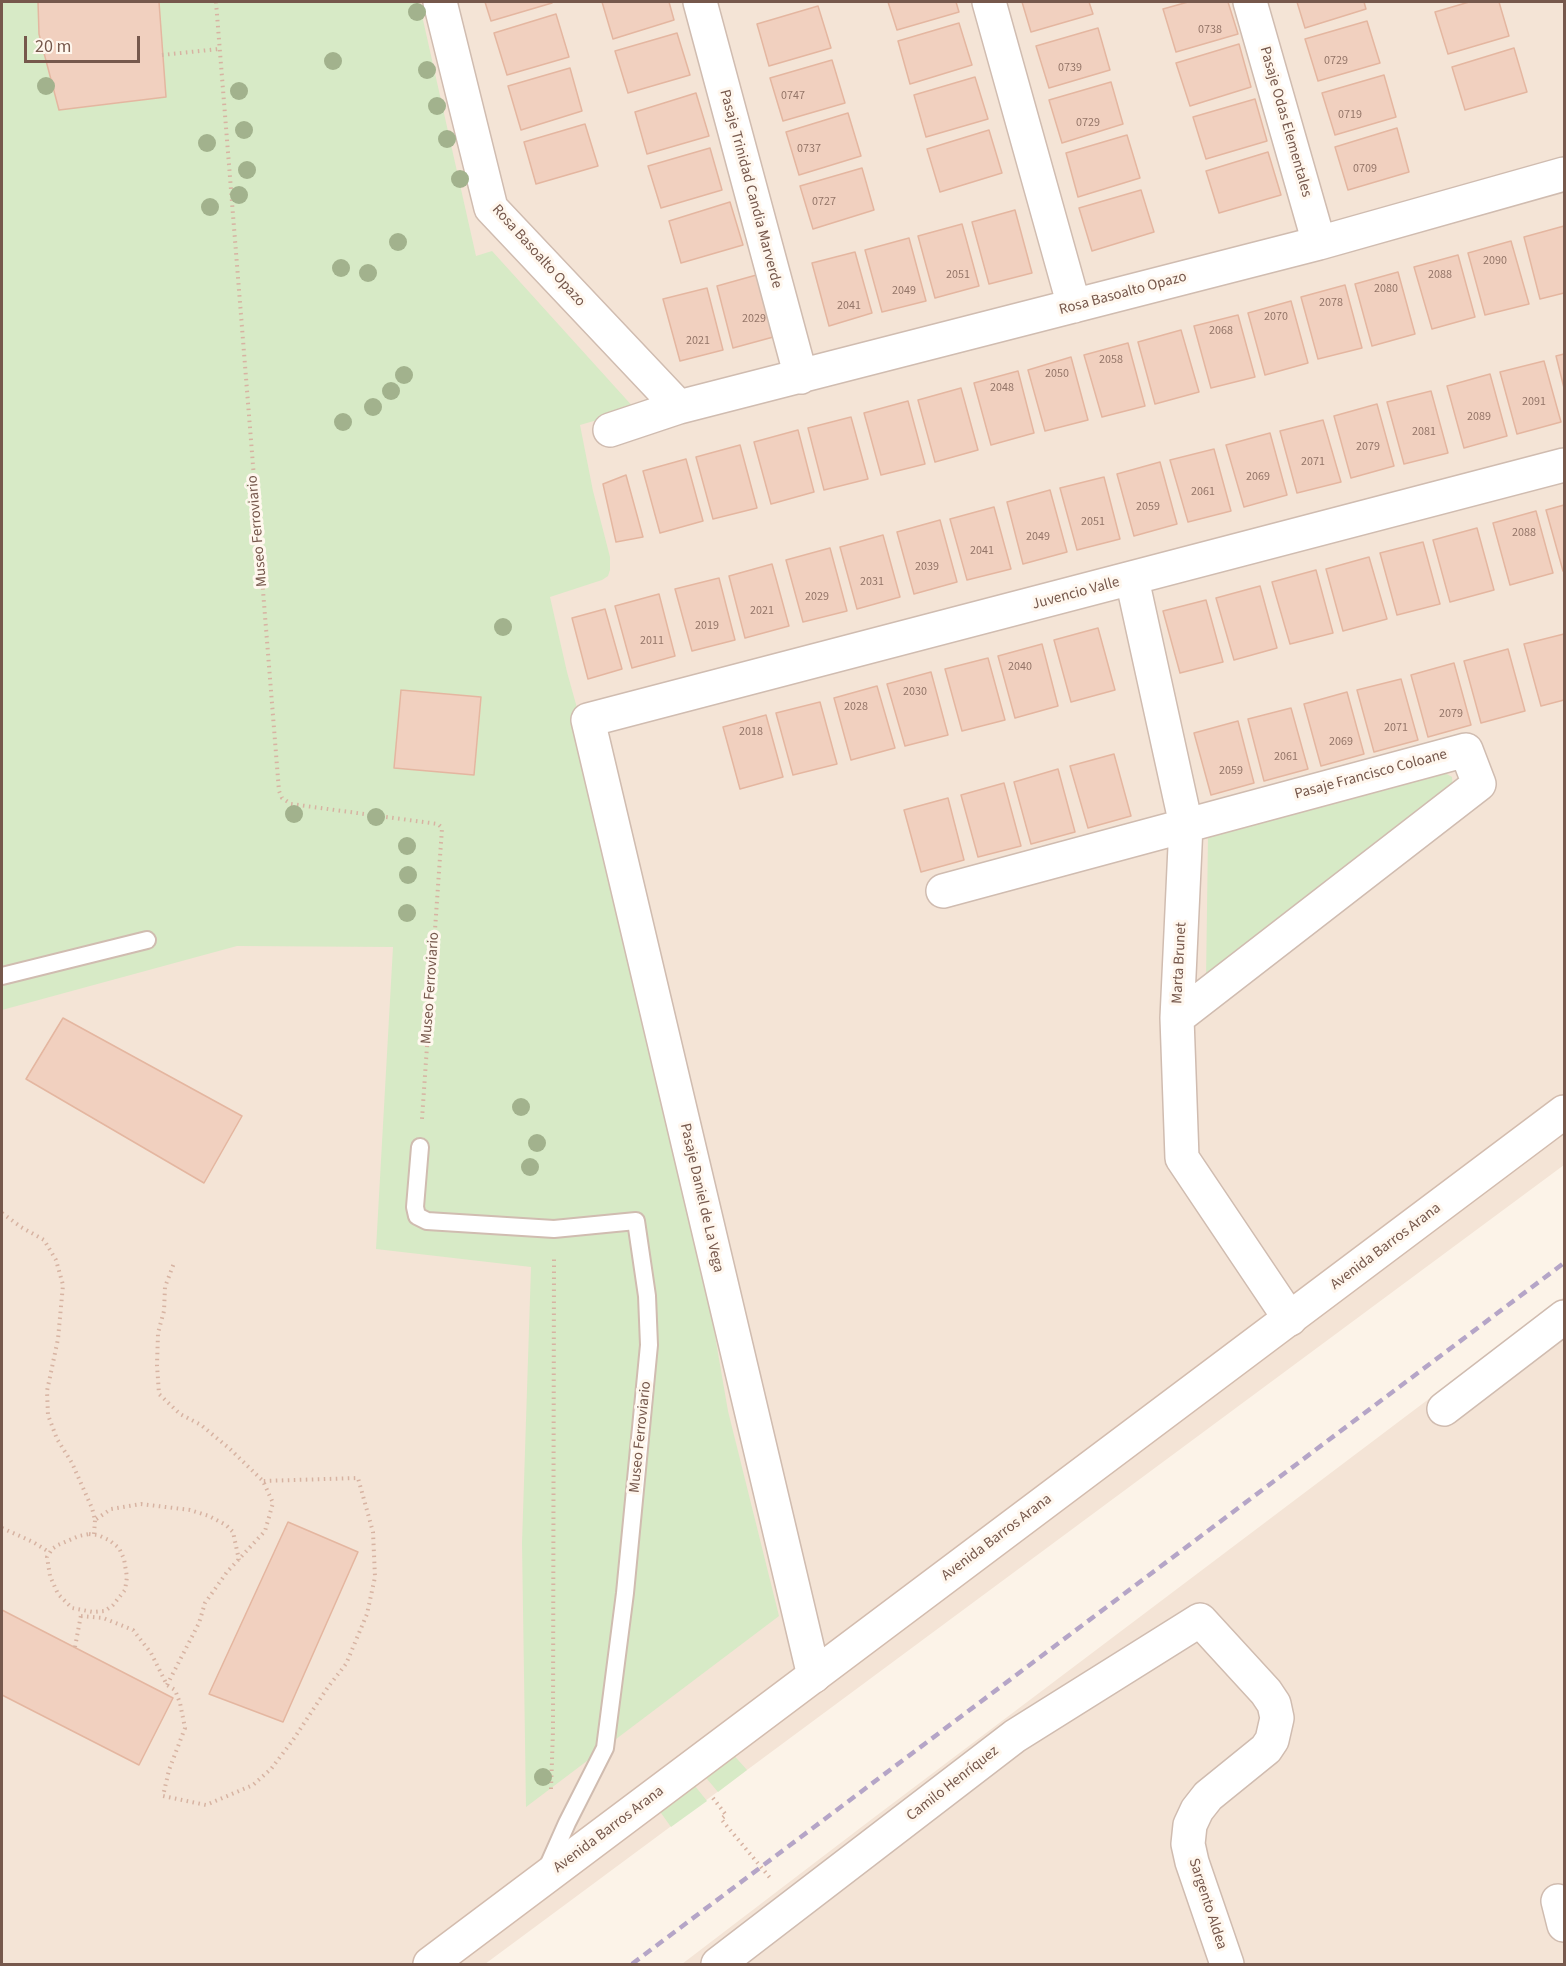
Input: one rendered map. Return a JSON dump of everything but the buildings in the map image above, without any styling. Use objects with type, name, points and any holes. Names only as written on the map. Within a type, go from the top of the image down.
[{"type":"street","name":"Rosa Basoalto Opazo","points":[[440,2],[491,208],[679,407]]},
{"type":"street","name":"Pasaje Trinidad Candia Marverde","points":[[700,2],[801,377]]},
{"type":"street","points":[[989,2],[1074,306]]},
{"type":"street","name":"Pasaje Odas Elementales","points":[[1250,2],[1319,243]]},
{"type":"street","name":"Rosa Basoalto Opazo","points":[[610,430],[679,407],[1319,243],[1564,174]]},
{"type":"street","name":"Juvencio Valle","points":[[588,720],[1564,465]]},
{"type":"street","name":"Marta Brunet","points":[[1132,579],[1186,825],[1177,1018],[1182,1158],[1290,1319]]},
{"type":"street","name":"Pasaje Daniel de La Vega","points":[[588,720],[814,1676]]},
{"type":"street","name":"Pasaje Francisco Coloane","points":[[942,891],[1466,750],[1479,784],[1177,1018]]},
{"type":"street","name":"Avenida Barros Arana","points":[[430,1965],[1564,1112]]},
{"type":"street","points":[[1444,1409],[1564,1317]]},
{"type":"street","name":"Camilo Henríquez","points":[[718,1965],[1015,1736],[1200,1620]]},
{"type":"street","name":"Sargento Aldea","points":[[1200,1620],[1266,1692],[1274,1704],[1277,1718],[1272,1740],[1266,1749],[1208,1796],[1197,1810],[1190,1825],[1188,1844],[1192,1862],[1227,1965]]},
{"type":"lane","points":[[2,976],[147,940]]},
{"type":"lane","name":"Museo Ferroviario","points":[[420,1148],[415,1207],[417,1216],[427,1221],[554,1229],[636,1221],[647,1296],[650,1346],[625,1593],[604,1748],[542,1880]]},
{"type":"path","name":"Museo Ferroviario","points":[[216,2],[279,791],[282,798],[291,804],[438,824],[442,828],[420,1148]]},
{"type":"path","points":[[162,55],[219,49]]},
{"type":"path","points":[[2,1213],[44,1240],[56,1260],[63,1286],[58,1339],[47,1391],[48,1415],[57,1439],[72,1463],[92,1508],[95,1520],[94,1534]]},
{"type":"path","points":[[551,1795],[554,1731],[554,1229]]},
{"type":"path","points":[[168,1685],[199,1623],[205,1604],[227,1572],[265,1531],[273,1503],[263,1481],[230,1449],[201,1425],[180,1414],[159,1394],[158,1333],[164,1311],[165,1287],[174,1263]]},
{"type":"path","points":[[81,1613],[105,1611],[125,1590],[126,1567],[119,1548],[109,1540],[94,1534],[70,1539],[52,1549],[47,1557],[50,1576],[58,1594],[72,1608],[81,1613],[103,1618],[133,1630],[151,1653],[168,1685],[175,1690],[185,1728],[163,1796],[206,1805],[253,1785],[271,1768],[346,1664],[367,1614],[375,1577],[373,1532],[358,1478],[263,1481]]},
{"type":"path","points":[[95,1520],[111,1509],[141,1504],[190,1510],[226,1525],[233,1533],[239,1560]]},
{"type":"path","points":[[2,1528],[49,1552]]},
{"type":"path","points":[[75,1647],[81,1613]]},
{"type":"path","points":[[691,1768],[726,1815],[721,1819],[762,1869]]},
{"type":"shaded area","points":[[2,2],[1564,2],[1564,1165],[485,1964],[2,1964]]},
{"type":"shaded area","points":[[1564,1297],[1564,1964],[682,1964],[872,1819]]},
{"type":"green space","points":[[2,2],[419,2],[476,256],[492,251],[635,409],[580,425],[593,491],[610,557],[608,576],[550,597],[567,672],[618,855],[689,1185],[728,1411],[779,1616],[526,1807],[522,1543],[531,1267],[376,1249],[393,947],[237,946],[2,1010]]},
{"type":"green space","points":[[1445,773],[1452,777],[1453,790],[1206,980],[1208,836]]},
{"type":"green space","points":[[730,1751],[747,1770],[718,1792],[702,1773]]},
{"type":"green space","points":[[691,1781],[707,1801],[671,1827],[656,1806]]},
{"type":"railway","points":[[632,1964],[1564,1263]]}]
